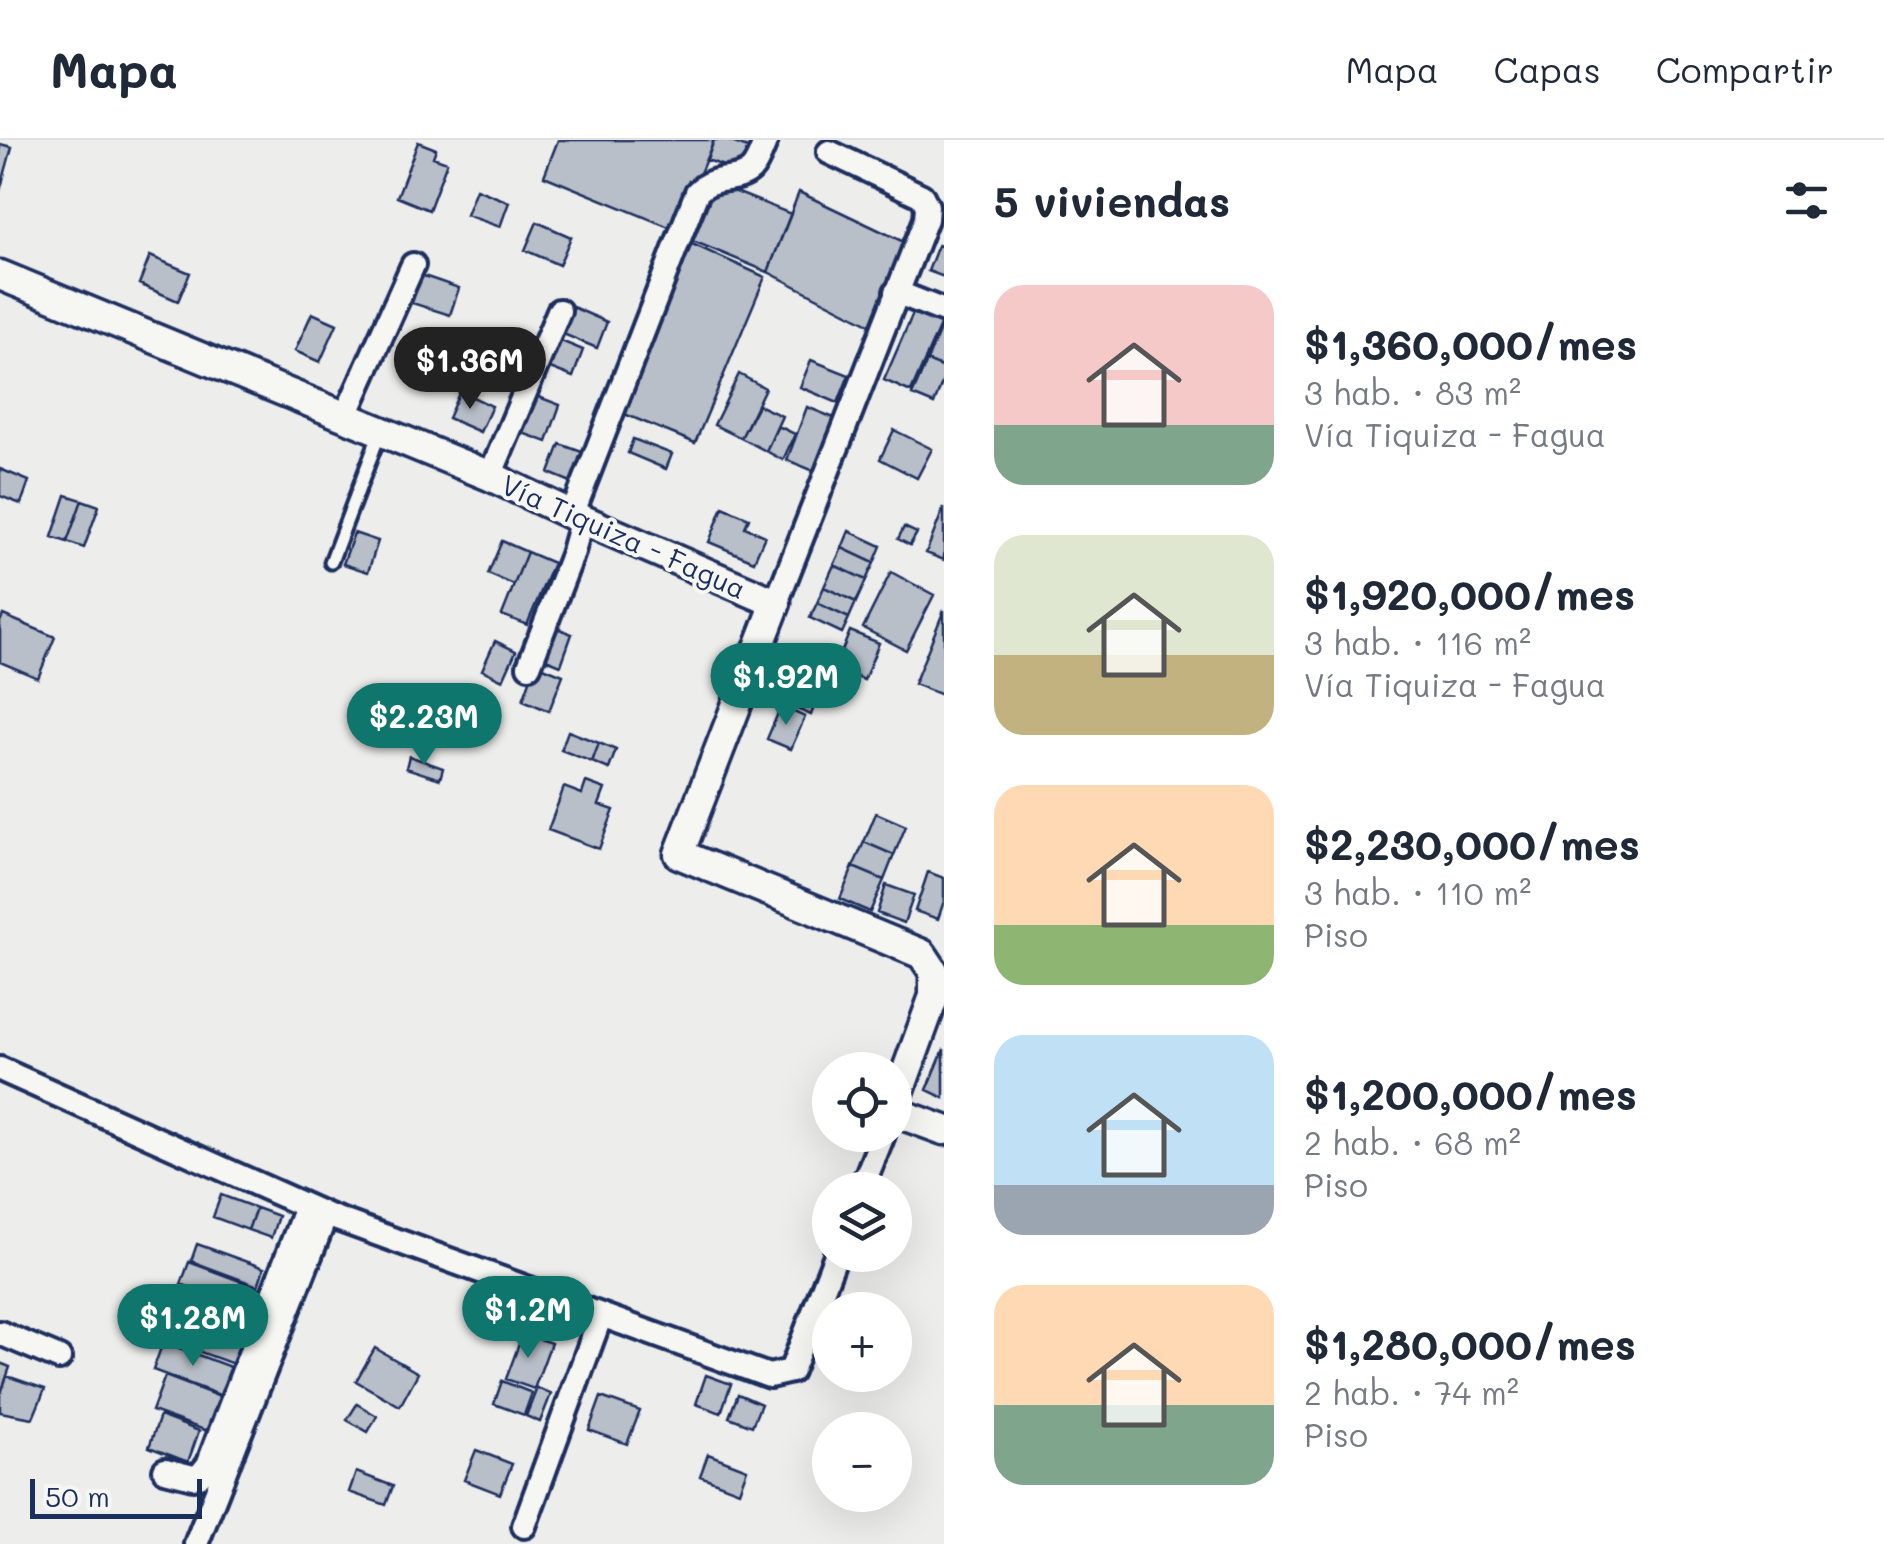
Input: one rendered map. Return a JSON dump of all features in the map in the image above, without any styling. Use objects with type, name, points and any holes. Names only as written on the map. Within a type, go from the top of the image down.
[{"type":"street","points":[[528,666],[572,555],[577,517],[697,192],[707,182],[742,176],[752,170],[766,140]]},
{"type":"street","points":[[776,603],[926,219],[922,196],[829,152]]},
{"type":"street","points":[[346,416],[413,265]]},
{"type":"street","name":"Vía Tiquiza - Fagua","points":[[0,275],[490,476],[776,603],[679,854],[922,954],[934,972],[934,996],[912,1056]]},
{"type":"street","points":[[896,292],[944,311]]},
{"type":"street","points":[[490,476],[559,311]]},
{"type":"street","points":[[0,1070],[316,1211],[769,1376],[791,1371],[829,1272]]},
{"type":"street","points":[[912,1118],[944,1130]]},
{"type":"street","points":[[164,1470],[199,1476],[208,1465],[316,1211]]},
{"type":"street","points":[[196,1544],[316,1211]]},
{"type":"street","points":[[524,1526],[602,1315]]},
{"type":"street","points":[[0,1334],[59,1358]]},
{"type":"lane","points":[[331,562],[381,430]]},
{"type":"building","points":[[558,140],[714,140],[676,230],[544,176]]},
{"type":"building","points":[[714,140],[748,148],[740,172],[707,160]]},
{"type":"building","points":[[418,142],[436,149],[433,157],[447,162],[429,210],[397,197]]},
{"type":"building","points":[[0,144],[12,147],[0,191]]},
{"type":"building","points":[[716,184],[791,214],[768,272],[693,241]]},
{"type":"building","points":[[476,189],[509,202],[500,227],[466,215]]},
{"type":"building","points":[[799,192],[906,243],[875,327],[768,272]]},
{"type":"building","points":[[537,222],[571,237],[559,265],[525,250]]},
{"type":"building","points":[[690,243],[765,277],[695,443],[622,413]]},
{"type":"building","points":[[938,245],[944,247],[944,277],[928,271]]},
{"type":"building","points":[[150,256],[190,273],[178,301],[139,284]]},
{"type":"building","points":[[421,275],[459,288],[450,315],[412,303]]},
{"type":"building","points":[[568,305],[607,322],[597,348],[556,331]]},
{"type":"building","points":[[914,311],[941,323],[911,392],[884,380]]},
{"type":"building","points":[[312,313],[337,324],[320,362],[295,351]]},
{"type":"building","points":[[941,327],[944,328],[944,368],[927,361]]},
{"type":"building","points":[[556,339],[583,350],[573,377],[545,366]]},
{"type":"building","points":[[811,360],[849,375],[838,403],[800,387]]},
{"type":"building","points":[[927,361],[944,368],[934,404],[912,395]]},
{"type":"building","points":[[739,374],[765,388],[741,438],[714,425]]},
{"type":"building","points":[[460,391],[492,406],[480,432],[448,418]]},
{"type":"building","points":[[531,394],[560,405],[547,442],[517,431]]},
{"type":"building","points":[[758,405],[782,416],[766,451],[741,438]]},
{"type":"building","points":[[807,407],[839,420],[819,473],[787,460]]},
{"type":"building","points":[[778,426],[795,434],[783,460],[766,451]]},
{"type":"building","points":[[894,430],[932,449],[917,478],[880,459]]},
{"type":"building","points":[[633,439],[672,454],[666,469],[628,453]]},
{"type":"building","points":[[560,444],[582,452],[571,482],[549,473]]},
{"type":"building","points":[[0,469],[29,481],[21,504],[0,496]]},
{"type":"building","points":[[66,495],[82,500],[67,542],[52,537]]},
{"type":"building","points":[[82,500],[99,506],[84,548],[67,542]]},
{"type":"building","points":[[723,507],[749,518],[745,527],[765,536],[754,561],[709,542]]},
{"type":"building","points":[[944,507],[944,560],[926,553]]},
{"type":"building","points":[[904,527],[917,533],[910,545],[898,539]]},
{"type":"building","points":[[849,531],[881,546],[874,563],[842,548]]},
{"type":"building","points":[[354,533],[378,541],[368,572],[343,564]]},
{"type":"building","points":[[502,541],[527,552],[514,585],[488,574]]},
{"type":"building","points":[[842,548],[874,563],[866,580],[834,565]]},
{"type":"building","points":[[527,552],[553,563],[527,625],[502,615]]},
{"type":"building","points":[[834,565],[866,580],[856,602],[824,587]]},
{"type":"building","points":[[891,572],[934,595],[906,650],[863,628]]},
{"type":"building","points":[[824,587],[856,602],[849,618],[817,603]]},
{"type":"building","points":[[817,603],[849,618],[842,633],[810,618]]},
{"type":"building","points":[[944,610],[944,696],[914,684]]},
{"type":"building","points":[[3,615],[55,637],[38,678],[0,662]]},
{"type":"building","points":[[547,624],[572,634],[561,665],[536,655]]},
{"type":"building","points":[[850,631],[879,643],[864,680],[835,668]]},
{"type":"building","points":[[495,641],[516,651],[503,680],[482,670]]},
{"type":"building","points":[[536,664],[563,675],[549,711],[523,700]]},
{"type":"building","points":[[791,684],[818,696],[811,715],[783,703]]},
{"type":"building","points":[[438,697],[448,700],[433,743],[422,739]]},
{"type":"building","points":[[781,706],[805,717],[791,749],[767,739]]},
{"type":"building","points":[[568,731],[599,743],[592,762],[561,750]]},
{"type":"building","points":[[599,743],[616,750],[609,769],[592,762]]},
{"type":"building","points":[[409,756],[443,768],[440,779],[406,768]]},
{"type":"building","points":[[586,782],[605,789],[599,805],[614,810],[599,849],[548,830],[564,787],[582,794]]},
{"type":"building","points":[[876,813],[906,826],[894,855],[864,842]]},
{"type":"building","points":[[864,842],[894,855],[884,880],[853,867]]},
{"type":"building","points":[[853,867],[884,880],[870,912],[840,899]]},
{"type":"building","points":[[928,872],[944,878],[944,901],[938,919],[915,911]]},
{"type":"building","points":[[886,885],[914,895],[904,923],[877,913]]},
{"type":"building","points":[[944,1049],[944,1098],[927,1090]]},
{"type":"building","points":[[221,1195],[256,1208],[248,1230],[213,1217]]},
{"type":"building","points":[[256,1208],[278,1216],[271,1238],[248,1230]]},
{"type":"building","points":[[197,1244],[264,1268],[258,1286],[191,1261]]},
{"type":"building","points":[[189,1262],[264,1290],[256,1313],[181,1284]]},
{"type":"building","points":[[179,1287],[256,1316],[247,1340],[170,1312]]},
{"type":"building","points":[[167,1314],[244,1342],[236,1365],[159,1337]]},
{"type":"building","points":[[523,1333],[551,1343],[534,1389],[506,1379]]},
{"type":"building","points":[[163,1342],[233,1368],[222,1396],[153,1370]]},
{"type":"building","points":[[375,1348],[418,1373],[400,1406],[356,1381]]},
{"type":"building","points":[[0,1363],[10,1367],[0,1396]]},
{"type":"building","points":[[706,1375],[731,1384],[721,1413],[696,1404]]},
{"type":"building","points":[[7,1376],[45,1389],[33,1418],[0,1412],[0,1396]]},
{"type":"building","points":[[165,1376],[223,1398],[210,1432],[152,1411]]},
{"type":"building","points":[[502,1381],[532,1393],[524,1415],[494,1404]]},
{"type":"building","points":[[537,1388],[551,1394],[540,1422],[526,1416]]},
{"type":"building","points":[[738,1394],[761,1404],[752,1426],[729,1417]]},
{"type":"building","points":[[601,1397],[640,1411],[627,1444],[589,1430]]},
{"type":"building","points":[[357,1404],[377,1416],[368,1432],[347,1420]]},
{"type":"building","points":[[160,1416],[199,1431],[188,1462],[149,1447]]},
{"type":"building","points":[[476,1450],[512,1464],[500,1494],[464,1480]]},
{"type":"building","points":[[708,1454],[747,1469],[739,1491],[700,1476]]},
{"type":"building","points":[[356,1472],[393,1486],[386,1505],[349,1492]]}]
